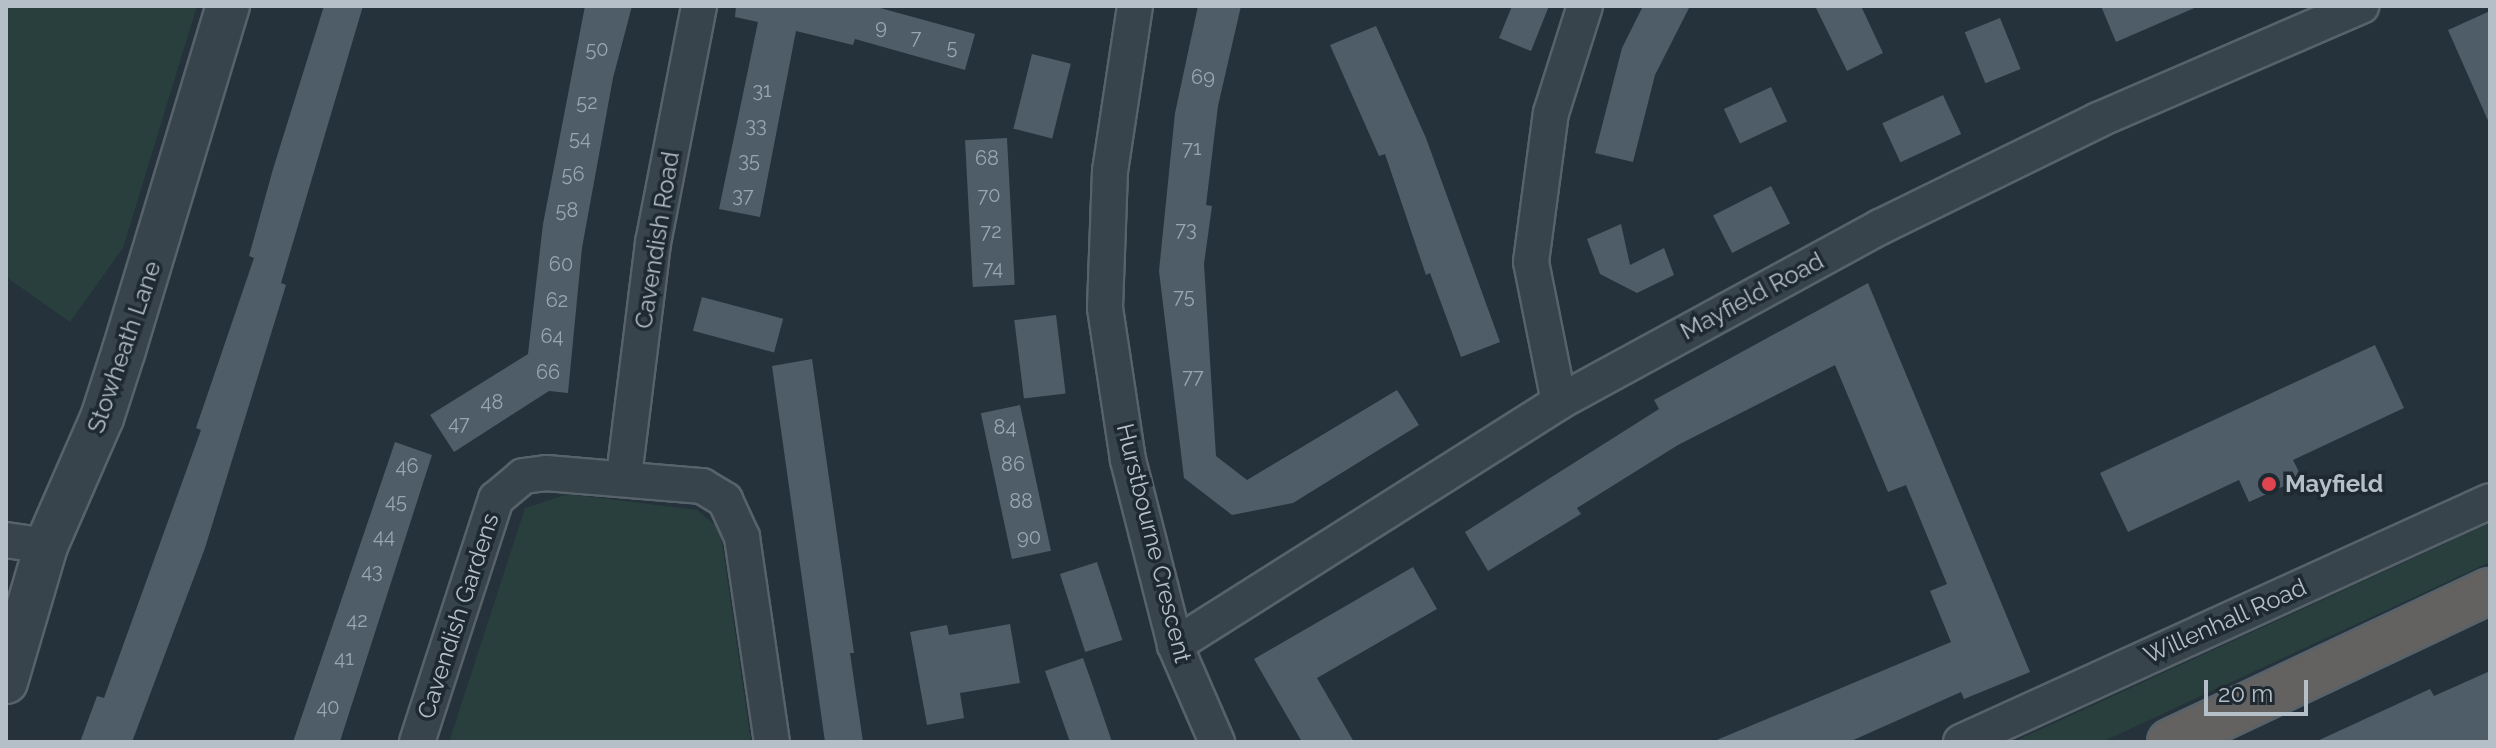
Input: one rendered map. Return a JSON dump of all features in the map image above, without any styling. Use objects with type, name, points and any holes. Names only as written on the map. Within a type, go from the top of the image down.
[{"type":"highway","points":[[2170,742],[2490,591]]},
{"type":"street","name":"Stowheath Lane","points":[[6,682],[26,543],[106,404],[228,6]]},
{"type":"street","name":"Cavendish Road","points":[[624,476],[653,243],[699,6]]},
{"type":"street","points":[[1559,402],[1531,262],[1551,113],[1585,6]]},
{"type":"street","name":"Mayfield Road","points":[[1175,645],[1559,402],[1894,221],[2098,120],[2361,6]]},
{"type":"street","name":"Hurstbourne Crescent","points":[[1129,7],[1110,171],[1105,308],[1128,460],[1175,645],[1217,742]]},
{"type":"street","name":"Cavendish Gardens","points":[[417,742],[496,499],[523,476],[624,476],[702,486],[725,500],[742,537],[772,742]]},
{"type":"street","name":"Willenhall Road","points":[[1961,742],[2490,501]]},
{"type":"green space","points":[[6,6],[197,6],[123,248],[70,322],[6,277]]},
{"type":"green space","points":[[568,494],[697,510],[720,529],[751,742],[449,742],[525,508]]},
{"type":"green space","points":[[2490,523],[2490,562],[2102,742],[2013,742]]},
{"type":"building","points":[[324,6],[363,6],[281,283],[286,285],[205,548],[132,742],[80,742],[97,696],[104,698],[201,430],[196,428],[254,258],[249,256],[273,169]]},
{"type":"building","points":[[585,6],[632,6],[613,78],[582,248],[568,393],[549,391],[454,452],[430,415],[528,354],[543,224]]},
{"type":"building","points":[[736,6],[873,6],[975,34],[965,70],[855,39],[853,45],[796,31],[760,217],[719,209],[758,22],[735,17]]},
{"type":"building","points":[[1198,6],[1241,6],[1218,106],[1206,205],[1212,206],[1204,264],[1216,456],[1247,480],[1397,390],[1419,425],[1293,503],[1232,515],[1184,478],[1159,271],[1175,113]]},
{"type":"building","points":[[1512,6],[1549,6],[1531,51],[1499,38]]},
{"type":"building","points":[[1643,6],[1690,6],[1655,75],[1633,162],[1595,153],[1622,48]]},
{"type":"building","points":[[1815,6],[1861,6],[1883,53],[1847,71]]},
{"type":"building","points":[[2101,6],[2199,6],[2116,42]]},
{"type":"building","points":[[2490,11],[2490,125],[2448,30]]},
{"type":"building","points":[[2000,18],[2021,69],[1985,83],[1965,32]]},
{"type":"building","points":[[1376,26],[1426,138],[1500,342],[1461,357],[1430,273],[1426,275],[1385,154],[1379,156],[1330,45]]},
{"type":"building","points":[[1032,54],[1071,64],[1052,138],[1013,129]]},
{"type":"building","points":[[1771,87],[1787,121],[1740,143],[1724,109]]},
{"type":"building","points":[[1943,95],[1961,134],[1900,162],[1882,123]]},
{"type":"building","points":[[1007,138],[1015,285],[973,287],[965,140]]},
{"type":"building","points":[[1771,186],[1790,223],[1732,253],[1713,216]]},
{"type":"building","points":[[1621,224],[1630,265],[1664,248],[1674,275],[1637,293],[1600,274],[1587,239]]},
{"type":"building","points":[[1868,283],[2030,672],[1964,699],[1961,692],[1849,742],[1712,742],[1951,642],[1930,591],[1947,584],[1906,485],[1888,492],[1835,365],[1678,445],[1577,508],[1581,514],[1488,571],[1465,532],[1659,409],[1654,400]]},
{"type":"building","points":[[702,297],[783,319],[774,353],[693,331]]},
{"type":"building","points":[[1056,315],[1066,393],[1024,399],[1014,320]]},
{"type":"building","points":[[2375,345],[2404,408],[2293,460],[2302,478],[2249,502],[2239,480],[2128,532],[2100,473]]},
{"type":"building","points":[[812,359],[854,653],[850,653],[863,742],[825,742],[772,366]]},
{"type":"building","points":[[1020,405],[1051,551],[1012,559],[981,413]]},
{"type":"building","points":[[395,442],[432,455],[340,742],[293,742]]},
{"type":"building","points":[[1097,562],[1122,640],[1085,652],[1060,574]]},
{"type":"building","points":[[1413,567],[1437,609],[1317,678],[1354,742],[1302,742],[1254,659]]},
{"type":"building","points":[[1010,624],[1020,683],[960,693],[964,718],[927,725],[910,632],[947,625],[949,635]]},
{"type":"building","points":[[1083,658],[1112,742],[1070,742],[1045,671]]},
{"type":"building","points":[[2490,671],[2490,742],[2315,742],[2430,689],[2434,696]]},
{"type":"place","name":"Mayfield","points":[[2269,484]]}]
